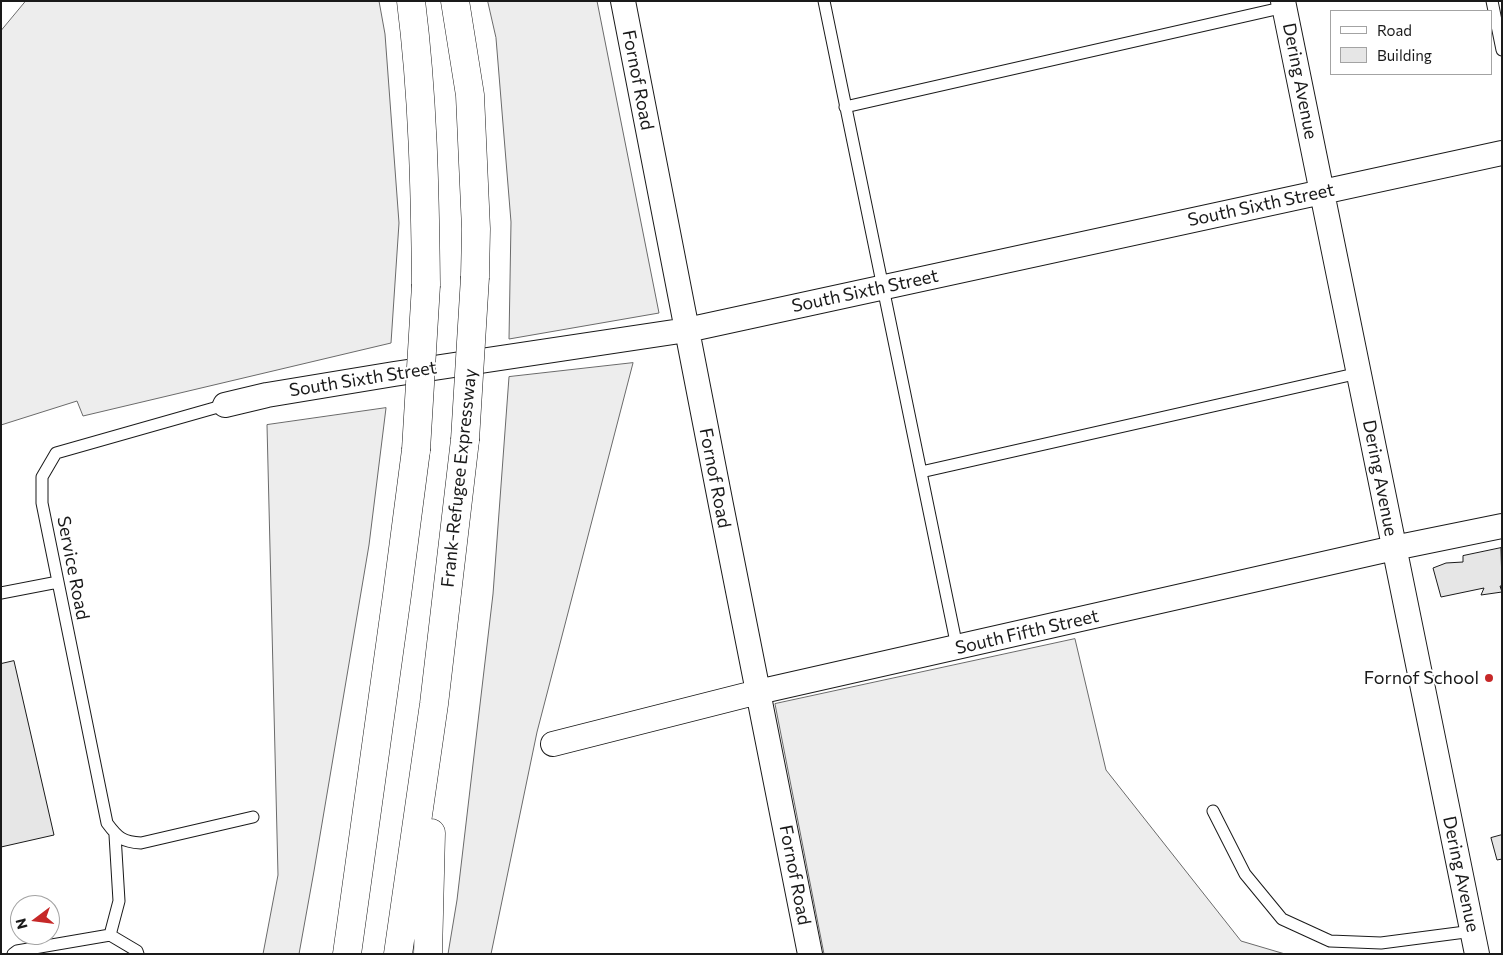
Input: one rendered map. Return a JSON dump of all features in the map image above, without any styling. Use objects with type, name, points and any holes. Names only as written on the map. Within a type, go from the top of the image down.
[{"type":"highway","points":[[347,954],[416,450],[426,285],[424,165],[420,84],[411,1]]},
{"type":"highway","name":"Frank-Refugee Expressway","points":[[398,954],[434,704],[465,440],[475,277],[476,229],[470,95],[455,1]]},
{"type":"highway","points":[[428,954],[434,704]]},
{"type":"street","name":"Fornof Road","points":[[623,1],[686,330],[810,954]]},
{"type":"street","name":"Dering Avenue","points":[[1284,4],[1475,942]]},
{"type":"street","name":"South Sixth Street","points":[[225,405],[267,395],[394,374],[686,330],[1502,153]]},
{"type":"street","name":"South Fifth Street","points":[[553,744],[758,692],[1394,548],[1502,526]]},
{"type":"lane","points":[[824,1],[957,647]]},
{"type":"lane","points":[[1492,1],[1502,50]]},
{"type":"lane","points":[[845,107],[1284,4]]},
{"type":"lane","points":[[921,472],[1359,373]]},
{"type":"lane","name":"Service Road","points":[[115,835],[107,823],[42,504],[42,476],[56,453],[225,405]]},
{"type":"lane","points":[[1,593],[58,582]]},
{"type":"lane","points":[[1213,811],[1245,874],[1282,919],[1330,941],[1381,943],[1475,942]]},
{"type":"lane","points":[[115,835],[127,842],[142,843],[253,817]]},
{"type":"lane","points":[[110,936],[119,901],[115,835]]},
{"type":"lane","points":[[14,954],[110,936],[137,951],[138,954]]},
{"type":"shaded area","points":[[26,1],[379,1],[385,34],[399,223],[391,343],[83,416],[77,401],[1,425],[1,31]]},
{"type":"shaded area","points":[[488,1],[597,1],[659,313],[509,339],[511,222],[496,38]]},
{"type":"shaded area","points":[[633,363],[537,732],[491,954],[448,954],[457,900],[493,594],[509,377]]},
{"type":"shaded area","points":[[386,408],[369,545],[299,954],[263,954],[278,875],[267,425]]},
{"type":"shaded area","points":[[1075,639],[1106,770],[1241,941],[1285,954],[824,954],[775,704]]},
{"type":"building","points":[[1501,548],[1502,586],[1500,586],[1502,592],[1481,595],[1484,588],[1441,597],[1433,568],[1446,563],[1463,562],[1463,556]]},
{"type":"building","points":[[14,661],[54,835],[1,847],[1,664]]},
{"type":"building","points":[[1502,835],[1502,859],[1497,860],[1491,838]]},
{"type":"place","name":"Fornof School","points":[[1489,678]]}]
